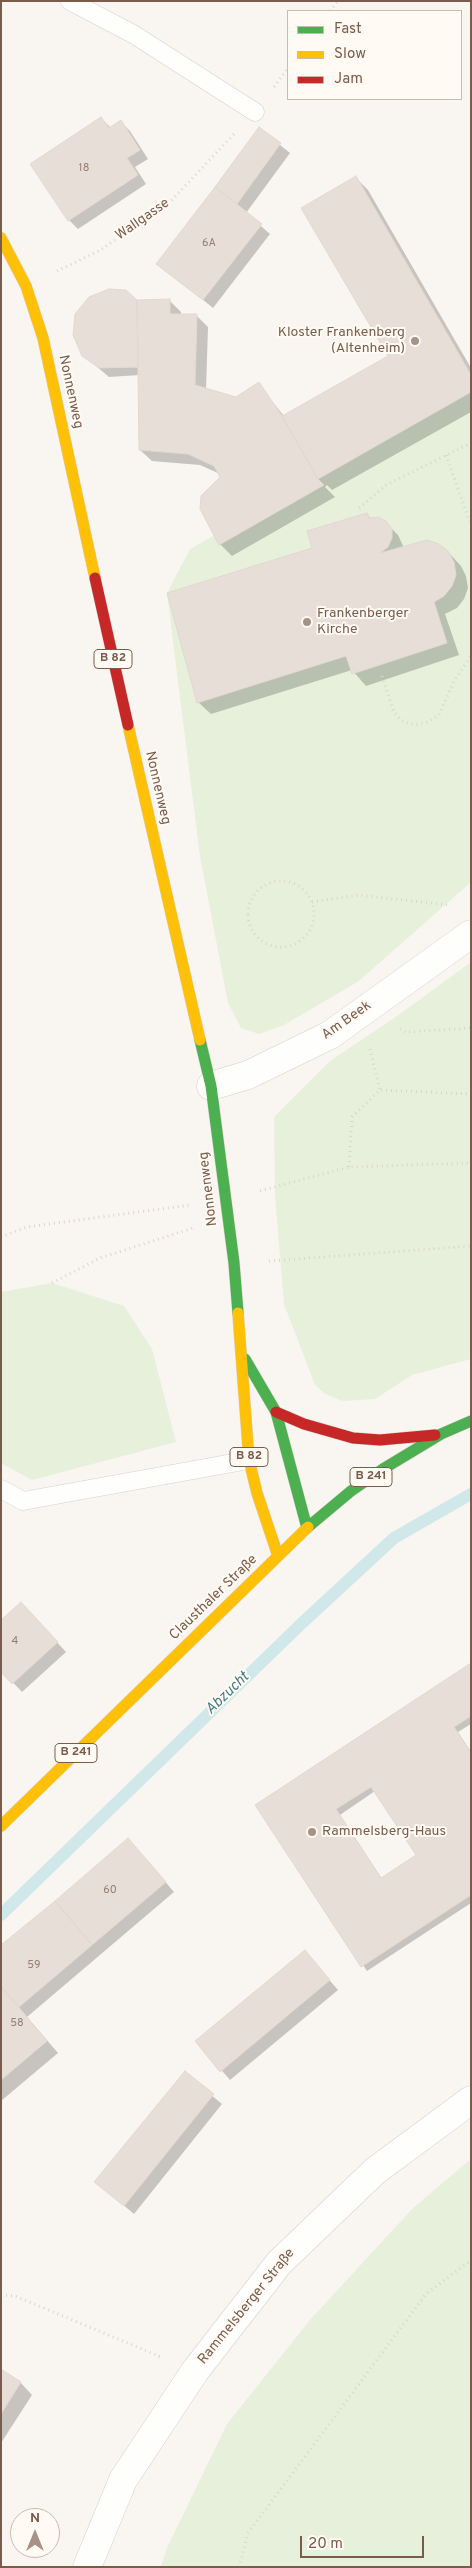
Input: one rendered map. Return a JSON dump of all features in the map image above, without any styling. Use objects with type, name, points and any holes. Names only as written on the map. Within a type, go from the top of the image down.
[{"type":"main road","name":"Nonnenweg","points":[[1,238],[26,286],[43,338],[138,773],[211,1086],[234,1263],[249,1460],[257,1493],[278,1556]]},
{"type":"main road","name":"Nonnenweg","points":[[242,1354],[276,1412],[307,1528]]},
{"type":"main road","points":[[276,1412],[304,1424],[353,1438],[380,1440],[441,1434]]},
{"type":"main road","name":"Clausthaler Straße","points":[[1,1826],[307,1528],[359,1486],[441,1434],[471,1421]]},
{"type":"street","name":"Am Beek","points":[[211,1086],[248,1075],[330,1035],[471,934]]},
{"type":"street","name":"Rammelsberger Straße","points":[[87,2567],[123,2480],[195,2371],[279,2263],[375,2171],[471,2100]]},
{"type":"lane","points":[[70,1],[133,34],[255,112]]},
{"type":"lane","points":[[1,1489],[23,1501],[249,1460]]},
{"type":"path","name":"Wallgasse","points":[[60,269],[99,250],[169,203],[255,112],[287,69]]},
{"type":"path","points":[[359,508],[386,485],[471,443]]},
{"type":"path","points":[[446,454],[471,525]]},
{"type":"path","points":[[382,676],[394,712],[401,720],[414,724],[427,722],[439,715],[454,681],[471,656]]},
{"type":"path","points":[[282,880],[294,883],[305,891],[312,902],[315,915],[312,928],[304,939],[292,946],[280,948],[267,945],[256,938],[249,926],[247,914],[250,900],[257,889],[269,882],[282,880]]},
{"type":"path","points":[[312,902],[358,895],[452,906]]},
{"type":"path","points":[[361,1011],[406,1032],[471,1028]]},
{"type":"path","points":[[349,1167],[352,1117],[380,1090],[471,1094]]},
{"type":"path","points":[[1,1237],[27,1227],[227,1199],[349,1167],[471,1163]]},
{"type":"path","points":[[52,1283],[100,1258],[227,1217]]},
{"type":"path","points":[[234,1263],[471,1246]]},
{"type":"path","points":[[239,2567],[248,2533],[426,2294],[471,2260]]},
{"type":"path","points":[[1,2295],[15,2296],[195,2371]]},
{"type":"green space","points":[[471,392],[471,882],[359,981],[284,1025],[259,1034],[241,1028],[228,1003],[200,856],[167,593],[190,549]]},
{"type":"green space","points":[[471,962],[471,1359],[412,1375],[375,1399],[343,1401],[325,1394],[315,1385],[284,1304],[275,1195],[274,1117],[330,1061],[400,1014]]},
{"type":"green space","points":[[52,1283],[124,1306],[152,1349],[176,1442],[32,1480],[1,1463],[1,1292]]},
{"type":"green space","points":[[471,2159],[471,2567],[161,2567],[167,2548],[227,2424],[310,2320],[413,2208]]},
{"type":"building","points":[[101,117],[109,128],[121,120],[140,150],[127,158],[138,175],[68,221],[30,164]]},
{"type":"building","points":[[259,127],[281,143],[237,204],[215,187]]},
{"type":"building","name":"Kloster Frankenberg (Altenheim)","points":[[356,176],[471,375],[471,392],[318,479],[282,416],[388,356],[301,208]]},
{"type":"building","points":[[215,187],[262,224],[203,300],[156,264]]},
{"type":"building","points":[[109,289],[126,290],[137,300],[138,367],[99,368],[82,356],[73,335],[75,314],[89,297]]},
{"type":"building","points":[[170,299],[170,314],[197,314],[195,385],[236,397],[259,382],[282,416],[318,479],[324,485],[219,545],[200,509],[201,496],[220,477],[214,466],[188,454],[139,450],[137,300]]},
{"type":"building","name":"Frankenberger Kirche","points":[[367,513],[369,518],[378,517],[386,521],[392,529],[392,538],[388,547],[380,553],[427,540],[439,544],[448,551],[454,562],[456,575],[452,586],[444,596],[434,602],[447,643],[352,674],[346,656],[197,703],[167,593],[312,548],[307,531]]},
{"type":"building","points":[[21,1602],[58,1642],[12,1684],[1,1672],[1,1620]]},
{"type":"building","name":"Rammelsberg-Haus","points":[[471,1663],[471,1716],[454,1727],[471,1753],[471,1895],[361,1967],[255,1805]],"holes":[[[371,1787],[416,1855],[381,1878],[336,1809]]]},
{"type":"building","points":[[128,1838],[166,1882],[92,1945],[55,1901]]},
{"type":"building","points":[[55,1901],[92,1945],[19,2007],[1,1986],[1,1945]]},
{"type":"building","points":[[305,1950],[330,1980],[220,2072],[195,2041]]},
{"type":"building","points":[[1,1986],[47,2041],[1,2080]]},
{"type":"building","points":[[185,2071],[214,2094],[124,2206],[94,2182]]},
{"type":"building","points":[[1,2369],[21,2382],[1,2414]]},
{"type":"waterway","name":"Abzucht","points":[[1,1915],[301,1624],[394,1538],[471,1494]]},
{"type":"traffic: fast","points":[[200,1040],[211,1086],[234,1263],[238,1313]]},
{"type":"traffic: fast","points":[[245,1359],[276,1412],[307,1528]]},
{"type":"traffic: fast","points":[[308,1527],[351,1491],[383,1469],[441,1434],[471,1421]]},
{"type":"traffic: slow","points":[[1,238],[26,286],[43,338],[95,578]]},
{"type":"traffic: slow","points":[[128,725],[200,1040]]},
{"type":"traffic: slow","points":[[238,1313],[249,1460],[257,1493],[278,1556]]},
{"type":"traffic: slow","points":[[1,1826],[308,1527]]},
{"type":"traffic: jam","points":[[95,578],[128,725]]},
{"type":"traffic: jam","points":[[276,1412],[304,1424],[353,1438],[380,1440],[435,1435]]},
{"type":"place","name":"Kloster Frankenberg (Altenheim)","points":[[415,341]]},
{"type":"place","name":"Frankenberger Kirche","points":[[307,622]]},
{"type":"place","name":"Rammelsberg-Haus","points":[[312,1832]]}]
